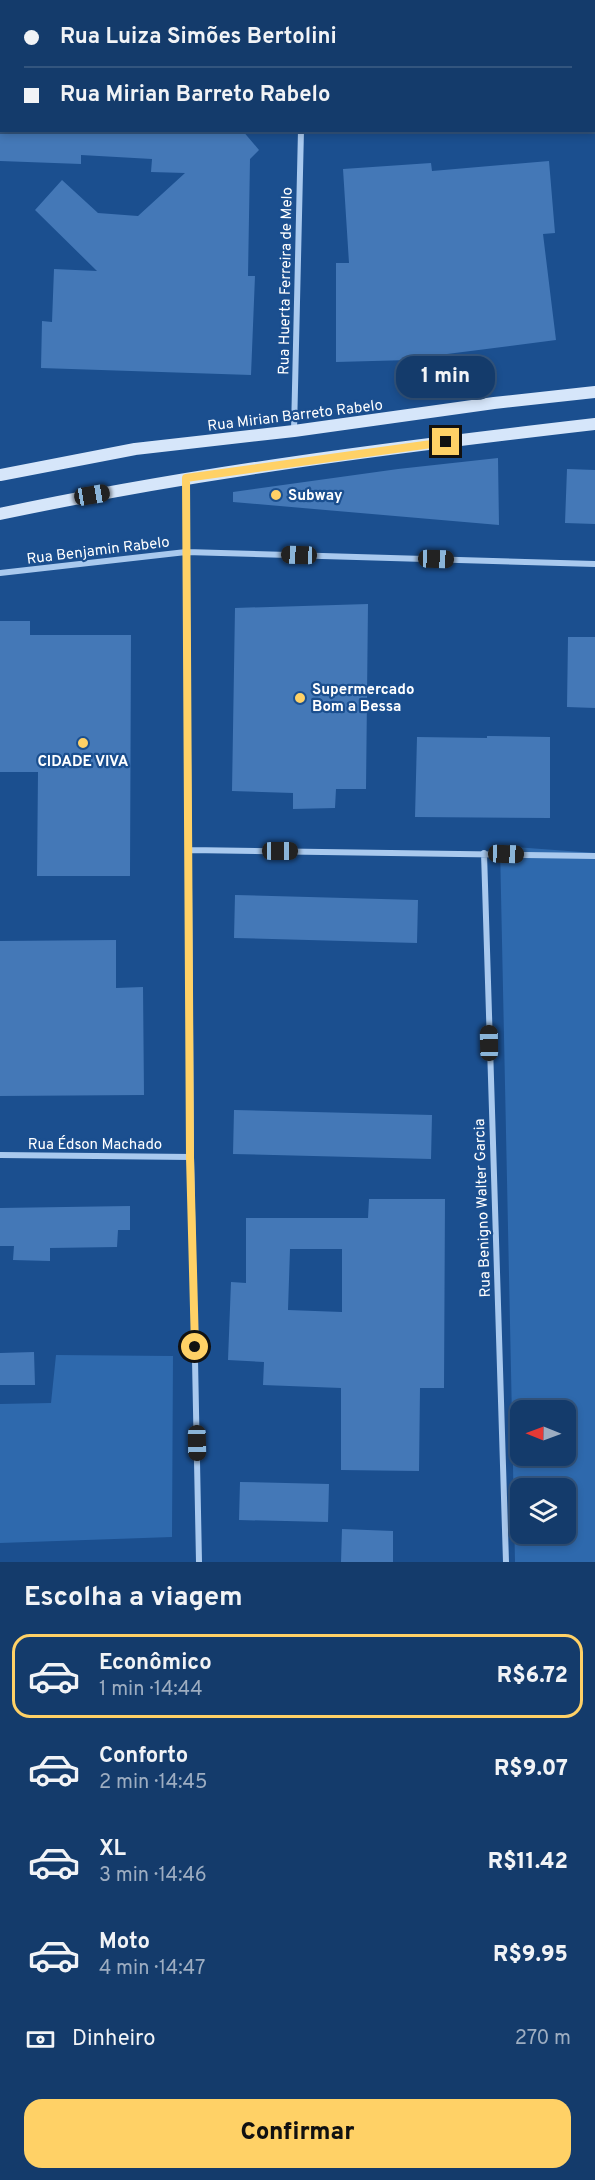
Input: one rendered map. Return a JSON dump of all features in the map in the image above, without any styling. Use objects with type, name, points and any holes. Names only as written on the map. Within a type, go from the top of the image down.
[{"type":"main road","name":"Rua Mirian Barreto Rabelo","points":[[0,475],[135,449],[595,392]]},
{"type":"main road","points":[[0,514],[186,478],[403,447],[595,424]]},
{"type":"street","name":"Rua Huerta Ferreira de Melo","points":[[294,431],[301,132]]},
{"type":"street","points":[[186,478],[190,1157],[199,1562]]},
{"type":"street","name":"Rua Benjamin Rabelo","points":[[0,573],[186,552],[595,564]]},
{"type":"street","points":[[189,850],[595,856]]},
{"type":"street","name":"Rua Benigno Walter Garcia","points":[[484,853],[506,1562]]},
{"type":"street","name":"Rua Édson Machado","points":[[0,1155],[190,1157]]},
{"type":"shaded area","points":[[500,846],[595,853],[595,1562],[515,1562],[515,1544],[576,1544],[576,1478],[513,1478],[513,1466],[576,1466],[576,1400],[512,1400]]},
{"type":"shaded area","points":[[56,1355],[173,1356],[172,1537],[0,1543],[0,1404],[51,1403]]},
{"type":"building","points":[[0,132],[244,132],[259,150],[250,159],[248,276],[255,276],[251,375],[41,368],[42,321],[52,322],[54,269],[97,271],[35,210],[62,180],[98,213],[138,216],[185,173],[151,172],[152,159],[81,155],[81,164],[0,161]]},
{"type":"building","points":[[549,161],[555,233],[543,234],[556,340],[447,354],[447,359],[336,362],[336,263],[349,263],[343,169],[431,163],[432,171]]},
{"type":"building","points":[[498,458],[499,525],[233,502],[233,492],[398,469]]},
{"type":"building","points":[[567,469],[595,470],[595,524],[565,523]]},
{"type":"building","name":"Supermercado Bom a Bessa","points":[[368,604],[366,789],[336,789],[335,808],[293,809],[293,793],[232,791],[235,608]]},
{"type":"building","points":[[0,621],[30,621],[30,635],[131,635],[130,876],[37,876],[38,772],[0,772]]},
{"type":"building","points":[[568,637],[595,637],[595,708],[567,707]]},
{"type":"building","points":[[487,736],[550,737],[550,818],[415,817],[417,737],[487,738]]},
{"type":"building","points":[[235,895],[418,900],[417,943],[234,938]]},
{"type":"building","points":[[116,940],[116,988],[143,987],[144,1095],[0,1096],[0,941]]},
{"type":"building","points":[[234,1110],[432,1115],[431,1159],[233,1154]]},
{"type":"building","points":[[369,1199],[445,1199],[444,1388],[420,1388],[419,1471],[341,1470],[341,1388],[263,1385],[264,1362],[228,1360],[231,1282],[246,1283],[246,1218],[368,1218]],"holes":[[[290,1249],[342,1249],[342,1312],[288,1310]]]},
{"type":"building","points":[[130,1206],[130,1230],[118,1230],[117,1247],[50,1248],[50,1261],[13,1260],[14,1246],[0,1246],[0,1208]]},
{"type":"building","points":[[34,1352],[35,1385],[0,1385],[0,1353]]},
{"type":"building","points":[[240,1482],[329,1484],[328,1522],[239,1520]]},
{"type":"building","points":[[342,1529],[393,1531],[393,1562],[341,1562]]},
{"type":"place","name":"Subway","points":[[276,495]]},
{"type":"place","name":"Supermercado Bom a Bessa","points":[[300,698]]},
{"type":"place","name":"CIDADE VIVA","points":[[83,743]]},
{"type":"route","points":[[195,1347],[190,1157],[186,478],[446,442]]}]
